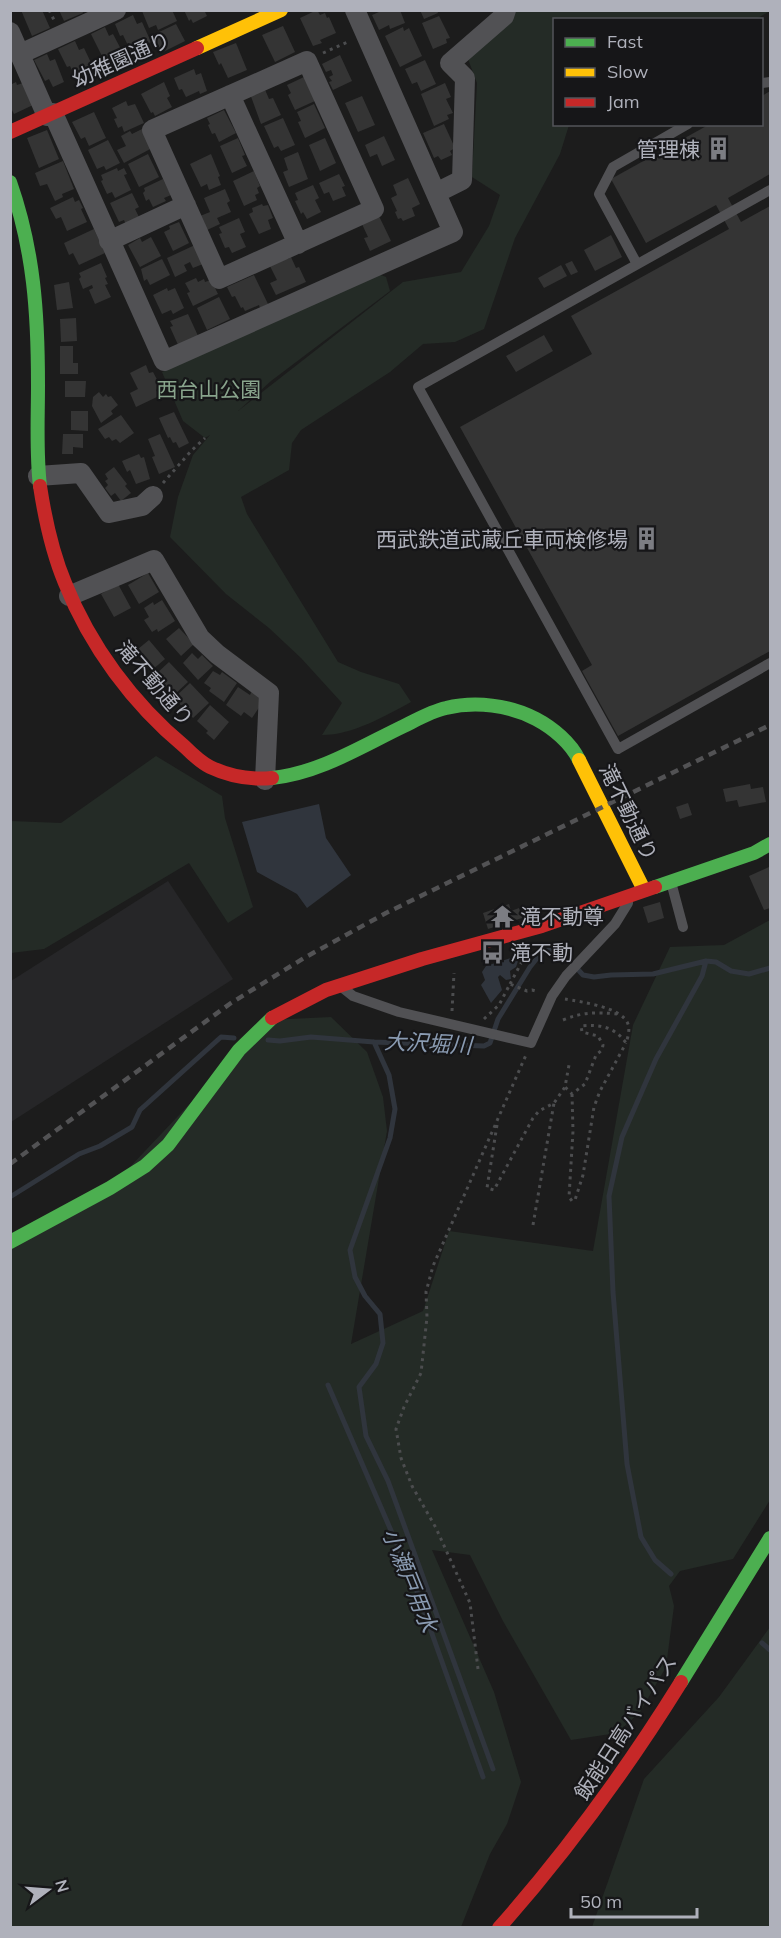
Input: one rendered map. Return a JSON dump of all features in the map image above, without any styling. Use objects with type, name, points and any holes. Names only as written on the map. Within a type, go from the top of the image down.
[{"type":"main road","name":"幼稚園通り","points":[[10,132],[281,10]]},
{"type":"main road","name":"滝不動通り","points":[[10,182],[27,238],[36,283],[38,476],[46,522],[69,596],[96,646],[127,689],[167,733],[208,766],[238,777],[265,780],[319,767],[422,717],[448,707],[504,707],[525,712],[562,735],[576,753],[639,892]]},
{"type":"main road","points":[[10,1242],[110,1188],[145,1166],[168,1145],[239,1050],[269,1020],[326,990],[422,959],[542,926],[754,853],[771,844]]},
{"type":"main road","name":"飯能日高バイパス","points":[[499,1928],[546,1876],[621,1775],[771,1538]]},
{"type":"street","points":[[20,54],[96,15],[116,10]]},
{"type":"street","points":[[10,32],[22,63],[50,114],[110,241],[164,362],[453,232],[355,10]]},
{"type":"street","points":[[436,193],[462,180],[465,78],[450,63],[504,16],[506,10]]},
{"type":"street","points":[[307,60],[374,209],[219,279],[152,130],[230,95],[307,60]]},
{"type":"street","points":[[230,95],[298,244]]},
{"type":"street","points":[[110,241],[186,205]]},
{"type":"street","points":[[38,476],[81,473],[109,513],[142,506],[153,496]]},
{"type":"street","points":[[69,596],[154,560],[200,638],[216,654],[269,693],[265,780]]},
{"type":"lane","points":[[638,264],[599,194],[613,167],[685,126]]},
{"type":"lane","points":[[771,190],[418,387],[618,749],[771,663]]},
{"type":"lane","points":[[671,882],[683,927]]},
{"type":"lane","points":[[339,986],[352,996],[399,1012],[531,1043],[552,996],[566,976],[615,924],[639,892]]},
{"type":"path","points":[[307,60],[365,34]]},
{"type":"path","points":[[153,496],[171,473],[205,438]]},
{"type":"path","points":[[476,1030],[485,1017],[499,1005],[523,959]]},
{"type":"path","points":[[452,1025],[454,969]]},
{"type":"path","points":[[510,984],[523,990]]},
{"type":"path","points":[[552,996],[602,1007],[619,1014],[628,1023],[629,1032],[626,1043],[594,1107],[583,1175],[575,1200],[572,1202],[569,1197],[573,1131],[572,1094],[565,1087]]},
{"type":"path","points":[[563,1020],[578,1013],[619,1014]]},
{"type":"path","points":[[572,1094],[585,1084],[596,1055],[602,1050],[603,1045],[598,1036],[582,1032],[581,1026],[602,1026],[612,1029],[620,1034],[626,1043]]},
{"type":"path","points":[[478,1670],[470,1603],[436,1528],[412,1486],[401,1458],[396,1429],[421,1373],[425,1338],[426,1292],[433,1266],[531,1043]]},
{"type":"path","points":[[533,1225],[554,1103],[565,1087],[569,1065]]},
{"type":"path","points":[[498,1120],[488,1188],[494,1191],[533,1118],[539,1111],[554,1103]]},
{"type":"shaded area","points":[[319,804],[326,838],[351,875],[307,908],[297,894],[257,872],[242,822]]},
{"type":"shaded area","points":[[168,881],[233,979],[11,1122],[11,981]]},
{"type":"shaded area","points":[[520,955],[516,967],[510,971],[511,979],[506,980],[500,975],[498,977],[502,990],[491,1003],[481,985],[485,980],[482,972],[486,966]]},
{"type":"green space","name":"西台山公園","points":[[515,11],[770,11],[758,18],[553,18],[553,126],[569,126],[560,154],[515,238],[484,329],[455,342],[423,344],[390,372],[301,430],[292,443],[289,470],[241,497],[247,514],[338,662],[399,684],[411,702],[380,719],[357,728],[322,735],[342,703],[301,658],[269,628],[226,594],[170,537],[178,497],[193,455],[210,435],[205,438],[183,421],[162,372],[378,274],[386,277],[390,291],[271,381],[238,411],[403,282],[461,272],[489,226],[500,195],[472,177],[477,83],[468,59]]},
{"type":"green space","points":[[156,756],[222,796],[225,818],[253,907],[228,923],[189,863],[44,949],[11,953],[11,821],[61,823]]},
{"type":"green space","points":[[770,920],[770,1500],[733,1559],[680,1571],[669,1586],[674,1606],[666,1667],[640,1712],[617,1733],[571,1740],[503,1621],[470,1555],[432,1550],[494,1692],[521,1782],[507,1824],[490,1854],[461,1927],[11,1928],[11,1242],[110,1188],[269,1020],[331,1017],[367,1052],[383,1097],[387,1131],[351,1344],[423,1311],[449,1231],[593,1251],[633,1025],[670,947],[724,945]]},
{"type":"green space","points":[[770,1627],[770,1927],[592,1927],[644,1779],[719,1697]]},
{"type":"building","points":[[21,10],[42,10],[50,28],[32,36]]},
{"type":"building","points":[[59,10],[82,10],[83,13],[64,21]]},
{"type":"building","points":[[172,10],[177,21],[158,30],[156,25],[149,28],[142,11]]},
{"type":"building","points":[[184,10],[209,10],[205,12],[207,16],[193,23],[191,19],[189,21]]},
{"type":"building","points":[[317,10],[320,15],[325,13],[327,18],[329,17],[336,33],[320,40],[322,43],[313,46],[300,18]]},
{"type":"building","points":[[378,10],[400,10],[405,23],[390,29],[389,25],[379,30],[372,15],[379,12]]},
{"type":"building","points":[[420,10],[437,10],[438,13],[424,19]]},
{"type":"building","points":[[133,15],[137,24],[142,22],[151,42],[131,52],[115,24]]},
{"type":"building","points":[[439,16],[450,38],[446,39],[447,43],[433,49],[422,23]]},
{"type":"building","points":[[176,24],[185,41],[161,53],[154,40],[159,37],[157,33]]},
{"type":"building","points":[[283,26],[295,52],[275,62],[262,35]]},
{"type":"building","points":[[105,27],[109,36],[113,34],[124,55],[106,64],[91,34]]},
{"type":"building","points":[[403,27],[404,31],[409,28],[422,56],[400,67],[385,36]]},
{"type":"building","points":[[75,41],[79,50],[84,48],[94,69],[76,78],[70,66],[67,67],[58,49]]},
{"type":"building","points":[[236,43],[247,70],[228,78],[213,52]]},
{"type":"building","points":[[47,54],[50,61],[55,59],[64,82],[53,87],[49,79],[45,81],[34,60]]},
{"type":"building","points":[[340,55],[352,81],[333,90],[329,82],[332,81],[329,77],[333,75],[331,70],[326,72],[322,64]]},
{"type":"building","points":[[425,60],[436,84],[421,91],[417,82],[412,84],[405,69]]},
{"type":"building","points":[[194,69],[196,75],[201,73],[207,91],[200,94],[199,91],[186,97],[182,89],[179,90],[174,78]]},
{"type":"building","points":[[304,77],[315,101],[295,110],[288,95],[291,93],[287,85]]},
{"type":"building","points":[[16,82],[17,85],[23,83],[33,105],[14,114],[10,106],[10,85]]},
{"type":"building","points":[[164,82],[170,96],[167,98],[172,107],[155,116],[141,94]]},
{"type":"building","points":[[445,83],[451,97],[446,99],[453,113],[447,115],[449,119],[434,126],[421,94]]},
{"type":"building","points":[[263,85],[269,99],[273,98],[281,115],[261,124],[249,91]]},
{"type":"building","name":"西武鉄道武蔵丘車両検修場","points":[[770,91],[770,174],[728,198],[741,222],[770,206],[770,651],[618,736],[582,671],[592,665],[460,427],[592,354],[571,316],[729,229],[716,205],[646,243],[611,179],[706,126],[763,126],[763,95]]},
{"type":"building","points":[[362,96],[375,125],[358,132],[345,103]]},
{"type":"building","points":[[126,101],[128,106],[135,104],[144,123],[124,132],[122,126],[118,128],[114,119],[117,118],[112,108]]},
{"type":"building","points":[[314,104],[325,128],[305,138],[298,122],[301,121],[297,112]]},
{"type":"building","points":[[224,110],[236,133],[219,142],[215,133],[212,134],[207,118]]},
{"type":"building","points":[[94,112],[106,138],[89,146],[85,137],[81,139],[72,122]]},
{"type":"building","points":[[283,118],[295,145],[281,151],[278,146],[274,148],[264,126]]},
{"type":"building","points":[[444,124],[455,148],[450,151],[452,155],[441,160],[438,156],[434,158],[423,133]]},
{"type":"building","points":[[144,128],[154,147],[124,163],[117,150],[126,146],[121,136]]},
{"type":"building","points":[[47,130],[59,159],[39,168],[27,138]]},
{"type":"building","points":[[384,136],[395,160],[382,166],[377,154],[370,157],[365,145]]},
{"type":"building","points":[[238,138],[247,166],[232,173],[220,146]]},
{"type":"building","points":[[325,138],[336,163],[320,171],[309,145]]},
{"type":"building","points":[[108,140],[120,163],[106,170],[104,166],[97,169],[88,150]]},
{"type":"building","points":[[298,152],[308,179],[289,187],[283,172],[288,170],[284,158]]},
{"type":"building","points":[[148,154],[159,177],[139,187],[128,164]]},
{"type":"building","points":[[211,154],[220,176],[218,177],[221,185],[209,190],[207,184],[201,187],[190,164]]},
{"type":"building","points":[[63,161],[74,189],[62,194],[63,197],[55,201],[47,184],[40,186],[35,173]]},
{"type":"building","points":[[117,168],[118,171],[124,168],[127,174],[124,175],[131,190],[115,198],[112,192],[107,194],[101,181],[103,180],[101,175]]},
{"type":"building","points":[[254,171],[260,186],[257,188],[259,193],[255,195],[257,200],[244,206],[233,181]]},
{"type":"building","points":[[339,174],[345,186],[342,187],[346,196],[333,201],[329,192],[324,194],[319,183]]},
{"type":"building","points":[[408,178],[420,204],[412,208],[415,216],[403,221],[401,218],[398,219],[391,198],[397,195],[393,185]]},
{"type":"building","points":[[163,179],[171,195],[164,198],[166,201],[153,207],[149,199],[146,201],[144,188]]},
{"type":"building","points":[[313,185],[319,198],[315,200],[321,212],[307,219],[303,212],[301,214],[295,201],[298,200],[295,193]]},
{"type":"building","points":[[225,189],[230,201],[227,203],[231,212],[217,218],[220,224],[207,230],[200,216],[210,212],[204,198]]},
{"type":"building","points":[[132,193],[139,207],[135,209],[140,219],[126,225],[124,220],[119,222],[110,203]]},
{"type":"building","points":[[73,197],[75,202],[79,200],[87,222],[67,231],[61,217],[56,219],[50,208]]},
{"type":"building","points":[[262,204],[263,206],[268,205],[273,218],[268,220],[271,229],[259,234],[249,214],[253,212],[252,208]]},
{"type":"building","points":[[378,214],[391,241],[370,251],[364,238],[368,237],[361,222]]},
{"type":"building","points":[[239,218],[245,232],[240,234],[246,247],[232,253],[229,247],[225,248],[219,234],[222,233],[219,227]]},
{"type":"building","points":[[179,222],[189,243],[173,251],[164,232],[170,229],[169,226]]},
{"type":"building","points":[[94,229],[105,253],[79,265],[73,253],[69,255],[64,243]]},
{"type":"building","points":[[611,235],[622,257],[595,271],[584,250]]},
{"type":"building","points":[[151,237],[161,256],[140,267],[128,245],[140,238],[142,242]]},
{"type":"building","points":[[195,245],[203,264],[193,268],[190,262],[184,265],[187,271],[175,277],[167,258]]},
{"type":"building","points":[[286,256],[288,259],[291,257],[296,268],[299,267],[306,282],[276,295],[270,283],[277,280],[269,264]]},
{"type":"building","points":[[162,259],[170,275],[150,285],[147,279],[144,281],[141,269]]},
{"type":"building","points":[[572,261],[578,272],[571,275],[565,264]]},
{"type":"building","points":[[101,263],[107,277],[105,278],[108,284],[105,285],[111,297],[95,304],[89,290],[93,288],[92,285],[83,289],[79,273]]},
{"type":"building","points":[[561,265],[567,276],[544,288],[538,278]]},
{"type":"building","points":[[254,275],[268,304],[245,311],[235,296],[232,297],[227,287]]},
{"type":"building","points":[[196,278],[198,282],[204,279],[205,282],[211,280],[218,294],[193,306],[185,283]]},
{"type":"building","points":[[69,282],[73,308],[57,310],[54,285]]},
{"type":"building","points":[[167,288],[168,291],[175,288],[184,308],[173,314],[171,310],[162,314],[153,295]]},
{"type":"building","points":[[219,297],[230,319],[207,330],[197,308]]},
{"type":"building","points":[[188,314],[199,338],[179,347],[170,327],[173,326],[170,321]]},
{"type":"building","points":[[76,318],[77,341],[61,342],[60,319]]},
{"type":"building","points":[[544,335],[553,351],[516,372],[506,356]]},
{"type":"building","points":[[60,346],[73,346],[73,363],[78,363],[78,374],[60,374]]},
{"type":"building","points":[[146,365],[149,373],[153,372],[161,387],[156,390],[159,396],[136,407],[130,393],[138,389],[130,373]]},
{"type":"building","points":[[65,381],[86,381],[85,397],[65,397]]},
{"type":"building","points":[[99,392],[103,397],[106,394],[108,397],[111,396],[118,405],[111,411],[113,414],[101,423],[92,406],[93,397]]},
{"type":"building","points":[[71,411],[88,411],[88,431],[71,430]]},
{"type":"building","points":[[174,412],[189,443],[179,448],[176,442],[173,443],[170,437],[168,438],[159,418]]},
{"type":"building","points":[[121,415],[134,433],[120,443],[116,439],[112,441],[109,437],[105,439],[98,429]]},
{"type":"building","points":[[63,434],[83,434],[83,448],[73,447],[73,454],[62,454]]},
{"type":"building","points":[[160,434],[175,467],[159,474],[148,439]]},
{"type":"building","points":[[139,454],[141,458],[144,457],[150,479],[136,484],[130,470],[127,472],[122,461]]},
{"type":"building","points":[[114,467],[131,493],[121,501],[115,493],[111,496],[105,488],[108,485],[105,481],[108,479],[105,474]]},
{"type":"building","points":[[148,573],[159,592],[139,604],[128,585]]},
{"type":"building","points":[[118,584],[131,608],[114,617],[101,594]]},
{"type":"building","points":[[162,600],[175,621],[158,632],[157,629],[152,632],[144,620],[149,617],[144,608],[153,602],[154,605]]},
{"type":"building","points":[[179,628],[194,644],[181,656],[166,639]]},
{"type":"building","points":[[149,640],[165,659],[152,670],[142,659],[144,657],[138,649]]},
{"type":"building","points":[[192,653],[198,659],[202,655],[213,666],[198,680],[183,663]]},
{"type":"building","points":[[169,662],[188,682],[174,695],[155,675]]},
{"type":"building","points":[[213,671],[220,675],[222,672],[237,683],[224,702],[209,691],[211,688],[204,683]]},
{"type":"building","points":[[190,683],[209,703],[193,718],[174,698]]},
{"type":"building","points":[[238,687],[250,695],[252,691],[264,700],[252,718],[244,712],[241,716],[226,705]]},
{"type":"building","points":[[210,705],[229,722],[214,740],[197,721]]},
{"type":"building","points":[[750,784],[751,789],[763,787],[766,802],[739,807],[737,800],[726,802],[723,789]]},
{"type":"building","points":[[688,803],[692,815],[680,819],[676,807]]},
{"type":"building","points":[[769,867],[770,908],[764,910],[749,876]]},
{"type":"building","points":[[660,902],[664,918],[648,923],[643,907]]},
{"type":"building","points":[[509,904],[511,911],[519,908],[522,918],[488,929],[483,913]]},
{"type":"waterway","name":"大沢堀川","points":[[268,1040],[280,1041],[311,1037],[484,1046],[490,1043],[498,1019],[530,967],[542,952],[548,950],[561,951],[583,975],[594,977],[653,974],[706,961],[716,962],[731,971],[749,974],[770,968]]},
{"type":"waterway","points":[[520,957],[533,963]]},
{"type":"waterway","points":[[671,1574],[655,1560],[641,1537],[627,1464],[613,1292],[609,1196],[622,1137],[656,1059],[702,976],[706,961]]},
{"type":"waterway","name":"大沢堀川","points":[[10,1197],[79,1154],[100,1146],[132,1127],[140,1110],[221,1037],[234,1038]]},
{"type":"waterway","points":[[374,1042],[389,1075],[395,1109],[390,1138],[350,1250],[355,1277],[365,1296],[380,1314],[383,1343],[376,1364],[359,1387],[366,1436],[388,1481],[493,1769]]},
{"type":"waterway","name":"小瀬戸用水","points":[[328,1385],[415,1586],[483,1777]]},
{"type":"waterway","points":[[762,1643],[770,1650]]},
{"type":"railway","points":[[10,1164],[231,1003],[304,958],[386,913],[770,725]]},
{"type":"traffic: fast","points":[[10,182],[24,232],[33,282],[37,333],[40,486]]},
{"type":"traffic: fast","points":[[272,778],[324,765],[436,711],[469,705],[492,706],[526,714],[561,736],[579,760]]},
{"type":"traffic: fast","points":[[655,887],[754,853],[770,844]]},
{"type":"traffic: fast","points":[[10,1242],[110,1188],[145,1166],[168,1145],[239,1050],[272,1018]]},
{"type":"traffic: fast","points":[[681,1682],[770,1538]]},
{"type":"traffic: slow","points":[[197,48],[281,10]]},
{"type":"traffic: slow","points":[[579,760],[644,890]]},
{"type":"traffic: jam","points":[[10,132],[197,48]]},
{"type":"traffic: jam","points":[[40,486],[53,547],[60,571],[75,606],[100,651],[131,693],[166,730],[206,765],[240,777],[272,778]]},
{"type":"traffic: jam","points":[[272,1018],[326,990],[422,959],[542,926],[655,887]]},
{"type":"traffic: jam","points":[[499,1928],[549,1869],[595,1809],[681,1682]]},
{"type":"place","name":"管理棟","points":[[718,149]]},
{"type":"place","name":"西武鉄道武蔵丘車両検修場","points":[[646,539]]},
{"type":"place","name":"滝不動尊","points":[[502,916]]},
{"type":"place","name":"滝不動","points":[[492,952]]}]
